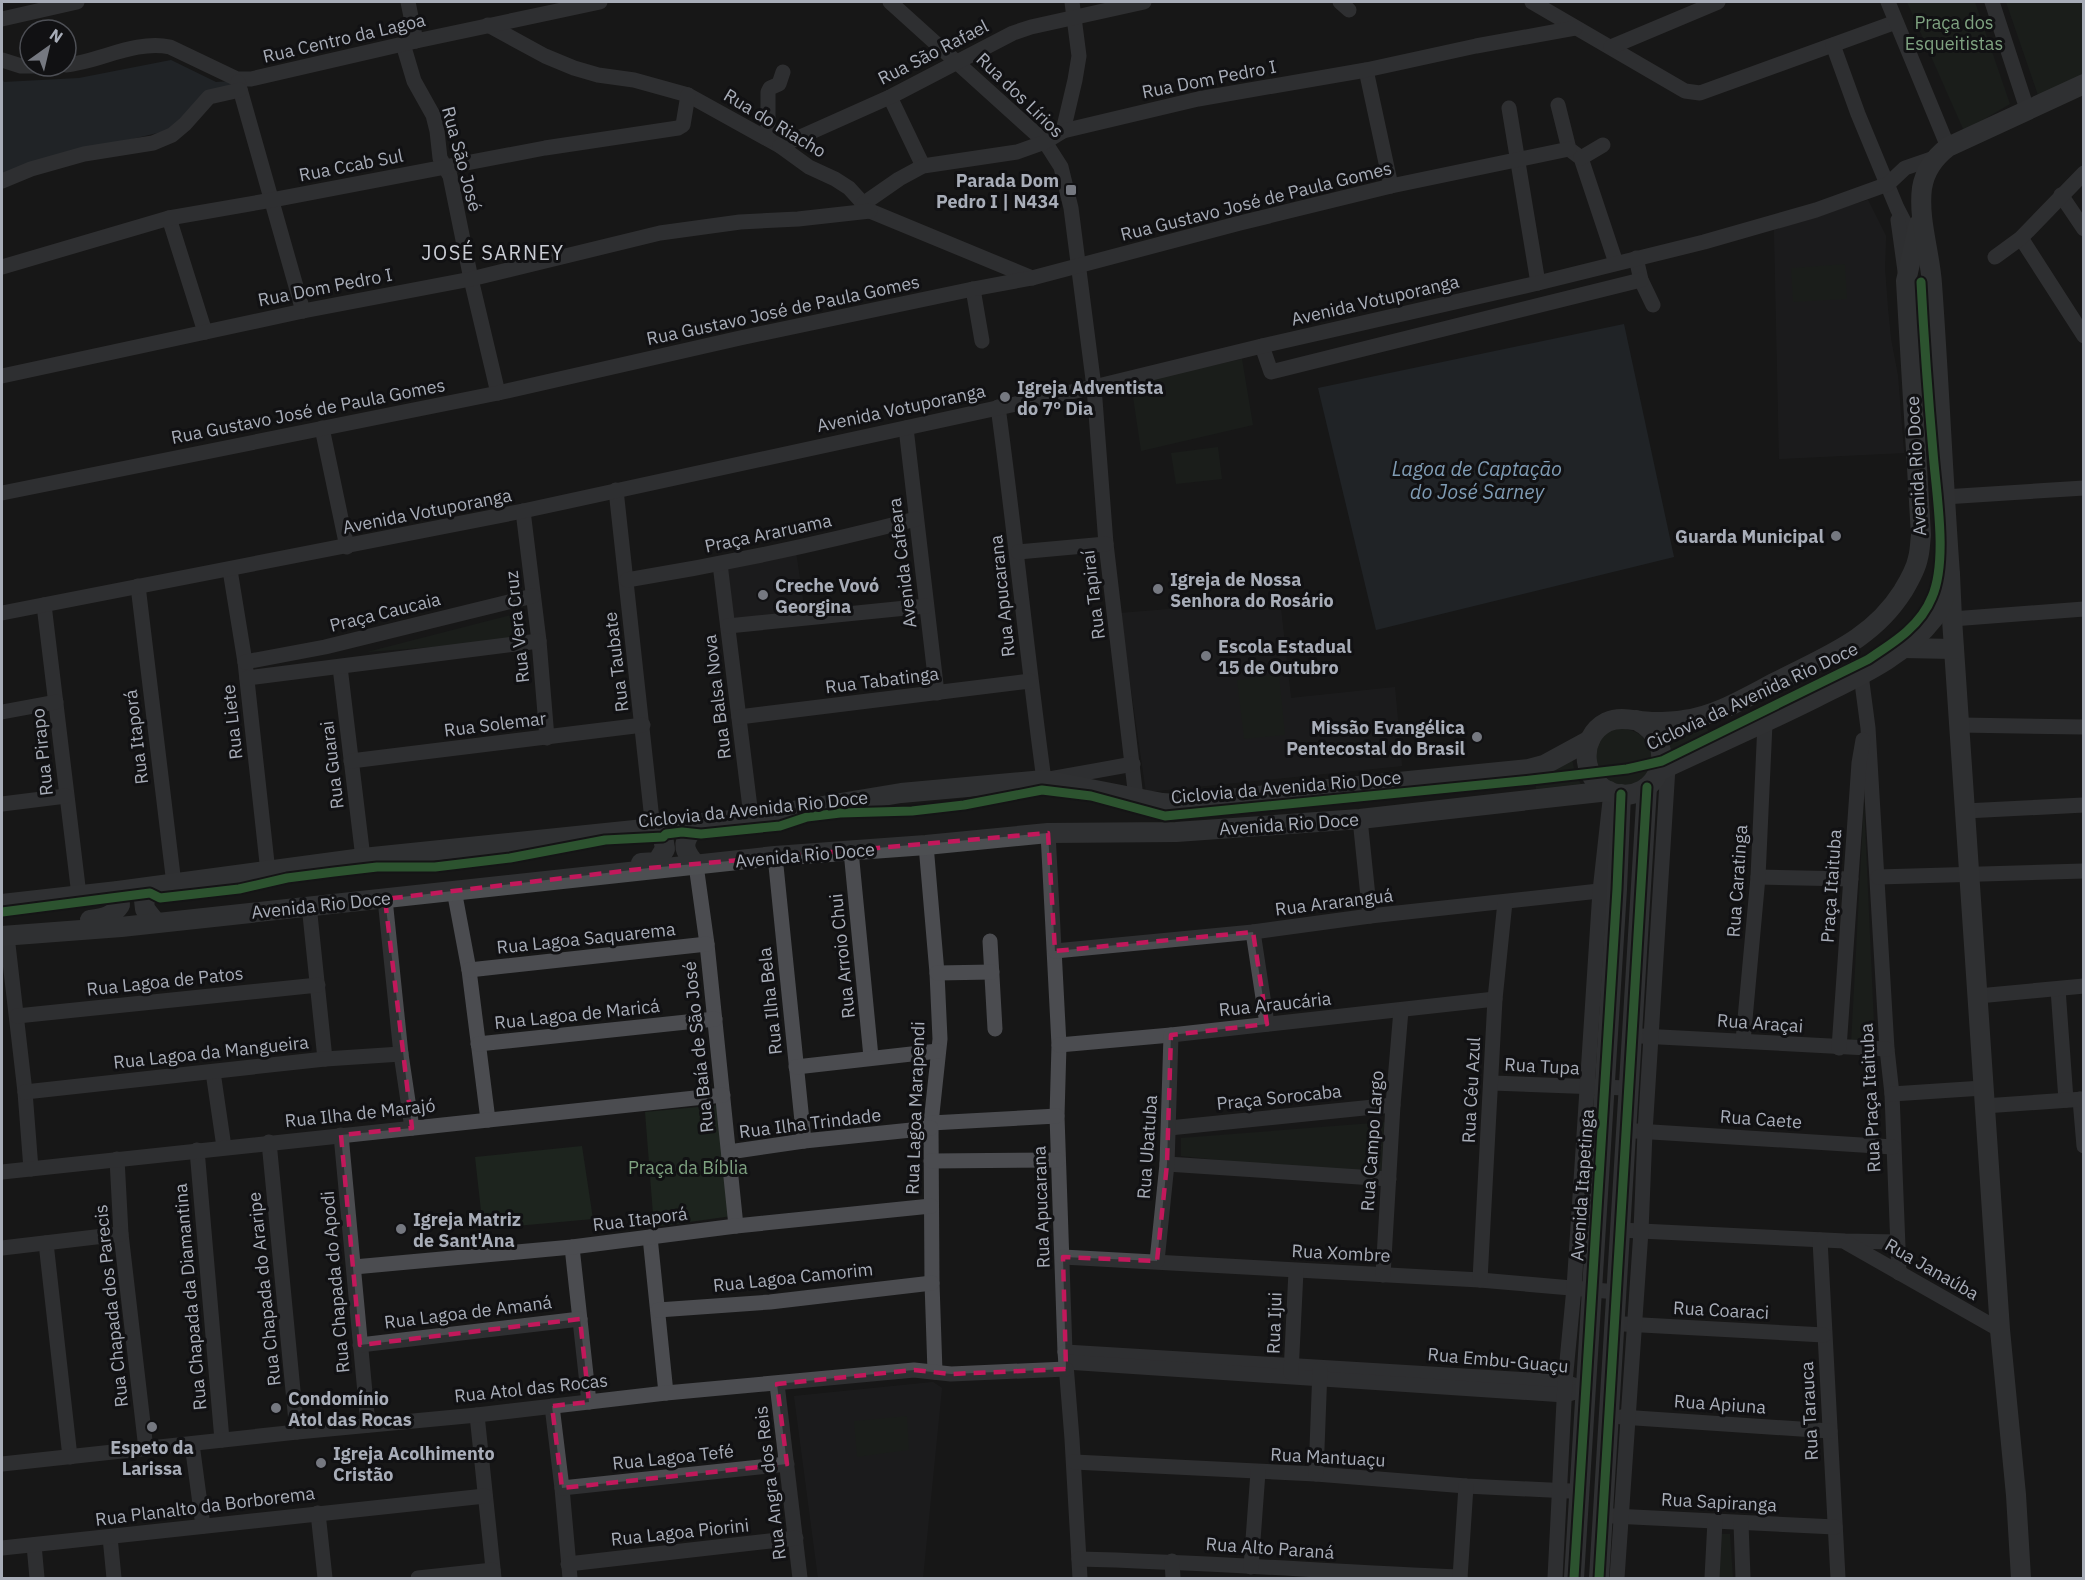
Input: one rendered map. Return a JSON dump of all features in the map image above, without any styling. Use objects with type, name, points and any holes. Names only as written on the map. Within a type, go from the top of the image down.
[{"type":"main road","points":[[1941,153],[2027,109],[2084,84]]},
{"type":"main road","name":"Avenida Rio Doce","points":[[11,935],[156,923],[775,856],[1048,833],[1176,832],[1360,819],[1613,792],[1630,794],[1658,775],[1861,675],[1904,648],[1936,616],[1950,575],[1932,281],[1923,210],[1923,187],[1927,173],[1941,153]]},
{"type":"main road","name":"Avenida Rio Doce","points":[[2,904],[174,884],[363,858],[752,821],[784,813],[901,793],[1044,780],[1177,804],[1529,769],[1544,765],[1590,740],[1594,732],[1617,719],[1683,721],[1705,716],[1852,643],[1887,614],[1908,583],[1918,559],[1921,536],[1906,281],[1923,210]]},
{"type":"main road","points":[[1950,575],[2000,1330],[2016,1495],[2021,1578]]},
{"type":"main road","points":[[1904,648],[1954,649]]},
{"type":"main road","points":[[1599,1578],[1612,1516],[1618,1417],[1610,1391],[1625,1324],[1617,1292],[1627,1088],[1641,1036],[1658,775],[1662,760],[1658,740],[1645,725],[1636,720]]},
{"type":"main road","points":[[1590,740],[1586,759],[1589,772],[1597,783],[1613,792]]},
{"type":"main road","name":"Avenida Itapetinga","points":[[1574,1578],[1570,1491],[1586,1389],[1583,1289],[1609,890],[1613,792]]},
{"type":"main road","points":[[696,865],[685,846],[686,837],[693,830],[752,821]]},
{"type":"main road","points":[[560,878],[582,869],[657,862],[662,856],[665,843],[663,837],[653,829]]},
{"type":"main road","points":[[156,923],[145,909],[144,900],[150,893],[239,881],[262,872]]},
{"type":"main road","points":[[11,935],[37,925],[105,918],[114,914],[120,905],[118,891]]},
{"type":"main road","points":[[1586,1389],[1610,1391]]},
{"type":"street","points":[[2,19],[77,2]]},
{"type":"street","name":"Rua São José","points":[[408,2],[409,43],[414,81],[433,115],[440,158],[450,176],[498,393]]},
{"type":"street","name":"Rua Centro da Lagoa","points":[[2,181],[31,169],[84,154],[153,143],[172,135],[210,97],[251,79],[600,2]]},
{"type":"street","name":"Rua dos Lírios","points":[[890,2],[1045,142],[1061,167],[1071,208],[1094,387]]},
{"type":"street","name":"Rua São Rafael","points":[[774,142],[890,97],[1013,33],[1074,9],[1144,2]]},
{"type":"street","points":[[1532,2],[1692,93],[1700,93],[1896,22]]},
{"type":"street","points":[[1611,47],[1718,2]]},
{"type":"street","points":[[1888,2],[1941,153]]},
{"type":"street","points":[[1992,2],[2027,109]]},
{"type":"street","points":[[1063,131],[1076,80],[1079,57],[1074,9]]},
{"type":"street","name":"Rua do Riacho","points":[[488,25],[545,56],[574,68],[598,75],[634,80],[688,95],[774,142],[809,167],[835,179],[849,188],[867,207],[1032,278]]},
{"type":"street","name":"Rua Dom Pedro I","points":[[2,376],[303,310],[471,279],[660,233],[740,222],[798,219],[867,207],[899,179],[923,166],[1017,152],[1045,142],[1063,131],[1198,99],[1366,70],[1476,46],[1575,28]]},
{"type":"street","name":"Avenida Rio Doce","points":[[1833,45],[1858,114],[1897,208],[1932,281]]},
{"type":"street","points":[[78,64],[140,47],[162,46],[170,47],[238,84],[303,310]]},
{"type":"street","points":[[2,60],[18,65]]},
{"type":"street","points":[[1366,70],[1391,186]]},
{"type":"street","points":[[774,142],[768,92],[770,88],[779,84],[783,72]]},
{"type":"street","name":"Rua Ccab Sul","points":[[2,267],[169,218],[545,148],[678,128],[683,125],[688,95]]},
{"type":"street","points":[[890,97],[923,166]]},
{"type":"street","points":[[1558,105],[1616,263]]},
{"type":"street","points":[[1509,108],[1519,159],[1536,306]]},
{"type":"street","name":"Rua Gustavo José de Paula Gomes","points":[[2,493],[498,393],[1032,278],[1391,186],[1519,159],[1575,154],[1603,146]]},
{"type":"street","name":"Avenida Votuporanga","points":[[2,613],[523,511],[1094,387],[1534,283],[1704,242],[1816,210],[1888,184],[1905,168],[1941,153]]},
{"type":"street","points":[[1995,257],[2021,238],[2084,173]]},
{"type":"street","points":[[2061,195],[2084,230]]},
{"type":"street","name":"Avenida Rio Doce","points":[[1897,208],[1906,281]]},
{"type":"street","points":[[169,218],[205,332]]},
{"type":"street","points":[[2021,238],[2084,336]]},
{"type":"street","points":[[1636,258],[1641,280],[1653,305]]},
{"type":"street","points":[[1262,346],[1271,372],[1641,280]]},
{"type":"street","points":[[973,289],[982,341]]},
{"type":"street","points":[[1438,305],[1448,329]]},
{"type":"street","points":[[1342,327],[1348,352]]},
{"type":"street","name":"Rua Tapiraí","points":[[1094,387],[1106,544],[1136,798]]},
{"type":"street","name":"Rua Apucarana","points":[[998,407],[1044,780]]},
{"type":"street","points":[[322,428],[347,547]]},
{"type":"street","name":"Avenida Cafeara","points":[[906,428],[937,693]]},
{"type":"street","points":[[1944,497],[2084,488]]},
{"type":"street","name":"Rua Taubate","points":[[616,490],[653,829]]},
{"type":"street","name":"Rua Vera Cruz","points":[[523,511],[539,642],[547,738]]},
{"type":"street","name":"Praça Araruama","points":[[627,580],[815,545],[916,519]]},
{"type":"street","points":[[1017,552],[1106,544]]},
{"type":"street","name":"Rua Balsa Nova","points":[[720,564],[752,821]]},
{"type":"street","name":"Rua Liete","points":[[230,570],[247,678],[262,872]]},
{"type":"street","name":"Rua Itaporá","points":[[138,586],[174,884]]},
{"type":"street","name":"Praça Caucaia","points":[[245,662],[325,647],[533,596]]},
{"type":"street","name":"Rua Pirapo","points":[[44,605],[79,895]]},
{"type":"street","points":[[728,626],[926,606]]},
{"type":"street","points":[[1952,619],[2084,609]]},
{"type":"street","points":[[340,666],[345,642]]},
{"type":"street","points":[[247,678],[539,642]]},
{"type":"street","points":[[325,647],[340,666]]},
{"type":"street","name":"Rua Guarai","points":[[340,666],[363,858]]},
{"type":"street","name":"Rua Praça Itaituba","points":[[1861,675],[1868,728],[1887,1049],[1892,1094],[1897,1242]]},
{"type":"street","name":"Rua Tabatinga","points":[[739,717],[1030,681]]},
{"type":"street","points":[[2,712],[56,702]]},
{"type":"street","name":"Rua Caratinga","points":[[1743,1041],[1758,877],[1765,723]]},
{"type":"street","name":"Rua Solemar","points":[[351,761],[643,725]]},
{"type":"street","points":[[1960,725],[2084,727]]},
{"type":"street","name":"Praça Itaituba","points":[[1839,1048],[1859,763],[1864,736],[1868,728]]},
{"type":"street","name":"Avenida Rio Doce","points":[[1044,780],[1132,764]]},
{"type":"street","points":[[1618,1417],[1625,1324],[1641,1231],[1645,1132],[1641,1036],[1658,775]]},
{"type":"street","points":[[2,804],[66,796]]},
{"type":"street","points":[[1965,811],[2084,805]]},
{"type":"street","points":[[1360,819],[1370,916]]},
{"type":"street","name":"Rua Apucarana","points":[[1048,833],[1059,1045],[1057,1116],[1066,1361],[1080,1578]]},
{"type":"street","name":"Rua Lagoa Marapendi","points":[[926,845],[940,1039],[931,1126],[935,1372]]},
{"type":"street","name":"Rua Arroio Chui","points":[[851,851],[872,1057]]},
{"type":"street","name":"Rua Ilha Bela","points":[[775,856],[804,1142]]},
{"type":"street","name":"Rua Baía de São José","points":[[696,865],[707,944],[736,1226]]},
{"type":"street","points":[[1878,877],[2084,870]]},
{"type":"street","points":[[1758,877],[1851,879]]},
{"type":"street","points":[[454,890],[469,970],[488,1120]]},
{"type":"street","name":"Rua Araranguá","points":[[1055,951],[1253,932],[1370,916],[1609,890]]},
{"type":"street","points":[[384,899],[401,1054],[412,1128]]},
{"type":"street","name":"Rua Céu Azul","points":[[1480,1280],[1496,999],[1505,902]]},
{"type":"street","points":[[309,906],[325,1059]]},
{"type":"street","points":[[1253,932],[1267,1024]]},
{"type":"street","points":[[11,935],[31,1169]]},
{"type":"street","points":[[990,941],[995,1029]]},
{"type":"street","name":"Rua Lagoa Saquarema","points":[[469,970],[707,944]]},
{"type":"street","points":[[937,973],[992,972]]},
{"type":"street","name":"Rua Lagoa de Patos","points":[[17,1016],[318,985]]},
{"type":"street","points":[[1978,996],[2084,986]]},
{"type":"street","points":[[2058,989],[2084,1146]]},
{"type":"street","name":"Rua Araucária","points":[[1059,1045],[1496,999]]},
{"type":"street","name":"Rua Campo Largo","points":[[1383,1275],[1401,1010]]},
{"type":"street","name":"Rua Lagoa de Maricá","points":[[478,1044],[715,1019]]},
{"type":"street","name":"Rua Ubatuba","points":[[1157,1260],[1167,1164],[1171,1035]]},
{"type":"street","name":"Rua Araçai","points":[[1641,1036],[1887,1049]]},
{"type":"street","points":[[796,1067],[938,1050]]},
{"type":"street","name":"Rua Lagoa da Mangueira","points":[[25,1092],[325,1059],[401,1054]]},
{"type":"street","points":[[213,1072],[224,1147]]},
{"type":"street","name":"Rua Tupa","points":[[1492,1083],[1627,1088]]},
{"type":"street","points":[[1892,1094],[2076,1100]]},
{"type":"street","name":"Rua Ilha de Marajó","points":[[2,1172],[723,1095]]},
{"type":"street","name":"Praça Sorocaba","points":[[1169,1128],[1393,1105]]},
{"type":"street","name":"Rua Ilha Trindade","points":[[729,1152],[931,1126],[1057,1116]]},
{"type":"street","name":"Rua Caete","points":[[1626,1131],[1893,1147]]},
{"type":"street","name":"Rua Chapada do Apodi","points":[[341,1135],[368,1425]]},
{"type":"street","name":"Rua Chapada do Araripe","points":[[269,1142],[297,1432]]},
{"type":"street","name":"Rua Chapada da Diamantina","points":[[196,1150],[222,1440]]},
{"type":"street","name":"Rua Chapada dos Parecis","points":[[117,1159],[121,1234],[146,1449]]},
{"type":"street","points":[[932,1161],[1058,1160]]},
{"type":"street","points":[[1167,1164],[1389,1179]]},
{"type":"street","name":"Rua Itaporá","points":[[354,1267],[572,1247],[736,1226],[931,1206]]},
{"type":"street","points":[[1620,1230],[1897,1242],[1899,1273]]},
{"type":"street","points":[[2,1248],[121,1234]]},
{"type":"street","points":[[650,1237],[666,1393]]},
{"type":"street","name":"Rua Tarauca","points":[[1820,1240],[1838,1578]]},
{"type":"street","name":"Rua Janaúba","points":[[1845,1241],[2000,1330]]},
{"type":"street","points":[[46,1243],[70,1457]]},
{"type":"street","points":[[572,1247],[589,1402]]},
{"type":"street","name":"Rua Xombre","points":[[1063,1257],[1157,1260],[1296,1271],[1480,1280],[1617,1292]]},
{"type":"street","name":"Rua Ijui","points":[[1291,1371],[1296,1271]]},
{"type":"street","name":"Rua Lagoa Camorim","points":[[658,1310],[770,1302],[932,1283]]},
{"type":"street","name":"Avenida Itapetinga","points":[[1555,1578],[1570,1491],[1565,1389],[1583,1289]]},
{"type":"street","name":"Rua Lagoa de Amaná","points":[[360,1345],[580,1319]]},
{"type":"street","name":"Rua Coaraci","points":[[1625,1324],[1824,1335]]},
{"type":"street","name":"Rua Atol das Rocas","points":[[2,1464],[666,1393],[914,1370],[1006,1372],[1066,1361]]},
{"type":"street","name":"Rua Embu-Guaçu","points":[[1066,1361],[1291,1371],[1586,1389]]},
{"type":"street","points":[[1316,1474],[1320,1373]]},
{"type":"street","name":"Rua Angra dos Reis","points":[[777,1384],[800,1578]]},
{"type":"street","points":[[552,1406],[569,1571]]},
{"type":"street","points":[[418,1578],[493,1574],[477,1415]]},
{"type":"street","name":"Rua Apiuna","points":[[1618,1417],[1830,1431]]},
{"type":"street","points":[[192,1444],[203,1526]]},
{"type":"street","name":"Rua Mantuaçu","points":[[1074,1462],[1316,1474],[1466,1486],[1570,1491]]},
{"type":"street","name":"Rua Lagoa Tefé","points":[[562,1488],[787,1464]]},
{"type":"street","points":[[1251,1567],[1257,1472]]},
{"type":"street","points":[[1460,1578],[1466,1486]]},
{"type":"street","name":"Rua Planalto da Borborema","points":[[2,1548],[485,1496]]},
{"type":"street","points":[[318,1513],[325,1578]]},
{"type":"street","points":[[1612,1516],[1617,1578]]},
{"type":"street","name":"Rua Sapiranga","points":[[1612,1516],[1834,1527]]},
{"type":"street","points":[[1712,1578],[1714,1521]]},
{"type":"street","points":[[1741,1523],[1743,1578]]},
{"type":"street","points":[[110,1537],[114,1578]]},
{"type":"street","name":"Rua Lagoa Piorini","points":[[569,1571],[796,1538]]},
{"type":"street","points":[[34,1545],[37,1578]]},
{"type":"street","name":"Rua Alto Paraná","points":[[1078,1559],[1172,1561],[1251,1567],[1270,1574],[1460,1578]]},
{"type":"street","points":[[1172,1561],[1173,1578]]},
{"type":"highlighted area","points":[[1048,833],[1055,951],[1253,932],[1267,1024],[1171,1035],[1167,1164],[1157,1261],[1063,1257],[1066,1369],[951,1374],[914,1370],[777,1384],[787,1464],[562,1488],[552,1406],[589,1402],[580,1319],[360,1345],[341,1135],[412,1128],[385,899],[649,868]]},
{"type":"shaded area","points":[[1868,200],[1886,236],[1885,269],[1888,309],[1898,376],[1904,453],[1779,459],[1774,228]]},
{"type":"shaded area","name":"Creche Vovó Georgina","points":[[796,552],[806,620],[729,630],[721,569]]},
{"type":"shaded area","name":"Escola Estadual 15 de Outubro","points":[[1280,600],[1291,698],[1395,687],[1402,766],[1146,792],[1120,613]]},
{"type":"shaded area","points":[[933,1382],[942,1388],[923,1578],[818,1578],[794,1396]]},
{"type":"green space","name":"Praça dos Esqueitistas","points":[[1907,2],[1975,2],[2010,104],[1964,131]]},
{"type":"green space","points":[[2006,2],[2083,2],[2083,77],[2039,98]]},
{"type":"green space","points":[[1845,264],[1847,299],[1793,302],[1791,268]]},
{"type":"green space","points":[[1242,359],[1253,425],[1141,451],[1131,383]]},
{"type":"green space","points":[[1218,447],[1222,479],[1176,484],[1171,453]]},
{"type":"green space","points":[[523,612],[526,640],[367,652]]},
{"type":"green space","points":[[1279,674],[1285,735],[1244,739],[1237,680]]},
{"type":"green space","points":[[1618,727],[1633,731],[1642,737],[1655,760],[1591,770],[1597,736]]},
{"type":"green space","points":[[1706,727],[1710,734],[1669,753],[1661,733]]},
{"type":"green space","points":[[1572,759],[1575,773],[1533,776]]},
{"type":"green space","points":[[1654,766],[1652,774],[1626,792],[1594,775]]},
{"type":"green space","points":[[1577,778],[1581,784],[1536,789],[1535,782]]},
{"type":"green space","points":[[1864,802],[1875,1046],[1851,1044]]},
{"type":"green space","name":"Praça da Bíblia","points":[[719,1105],[732,1216],[654,1227],[645,1112]]},
{"type":"green space","points":[[1386,1122],[1382,1177],[1181,1156],[1181,1138]]},
{"type":"green space","points":[[582,1146],[593,1219],[483,1229],[475,1157]]},
{"type":"green space","points":[[907,1416],[909,1450],[857,1457],[854,1421]]},
{"type":"green space","points":[[1718,1534],[1730,1534],[1733,1578],[1718,1578]]},
{"type":"water","points":[[171,60],[216,82],[234,81],[234,89],[170,130],[98,147],[2,177],[2,78],[4,82],[79,78]]},
{"type":"water","name":"Lagoa de Captação do José Sarney","points":[[1624,324],[1674,557],[1376,630],[1318,388]]},
{"type":"cycle path","name":"Ciclovia da Avenida Rio Doce","points":[[2,912],[150,893],[160,898],[239,889],[287,878],[377,867],[435,867],[510,858],[605,840],[663,837],[666,834],[682,832],[701,834],[780,826],[807,817],[840,813],[912,811],[964,805],[1042,790],[1091,796],[1165,816],[1531,780],[1627,769],[1662,761],[1867,660],[1905,633],[1927,608],[1937,582],[1940,545],[1921,282]]},
{"type":"cycle path","points":[[1599,1578],[1647,787]]},
{"type":"cycle path","points":[[1574,1578],[1621,794]]},
{"type":"place","name":"Parada Dom Pedro I | N434","points":[[1071,190]]},
{"type":"place","name":"Igreja Adventista do 7º Dia","points":[[1005,397]]},
{"type":"place","name":"Guarda Municipal","points":[[1836,536]]},
{"type":"place","name":"Igreja de Nossa Senhora do Rosário","points":[[1158,589]]},
{"type":"place","name":"Creche Vovó Georgina","points":[[763,595]]},
{"type":"place","name":"Escola Estadual 15 de Outubro","points":[[1206,656]]},
{"type":"place","name":"Missão Evangélica Pentecostal do Brasil","points":[[1477,737]]},
{"type":"place","name":"Igreja Matriz de Sant'Ana","points":[[401,1229]]},
{"type":"place","name":"Condomínio Atol das Rocas","points":[[276,1408]]},
{"type":"place","name":"Espeto da Larissa","points":[[152,1427]]},
{"type":"place","name":"Igreja Acolhimento Cristão","points":[[321,1463]]},
{"type":"district","name":"JOSÉ SARNEY","points":[[493,252]]}]
